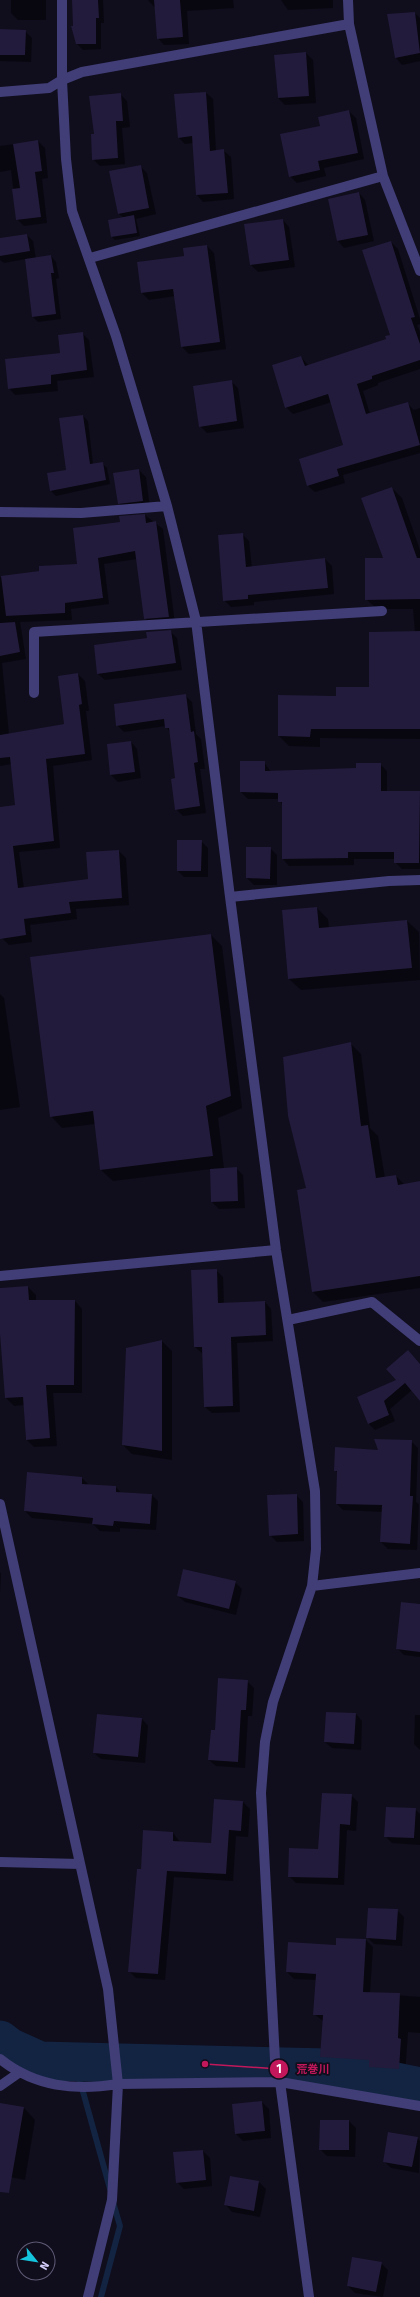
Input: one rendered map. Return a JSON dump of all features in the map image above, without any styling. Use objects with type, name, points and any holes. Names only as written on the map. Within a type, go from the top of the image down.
[{"type":"street","points":[[62,0],[62,80],[66,159],[72,211],[90,258],[116,336],[167,506],[196,621],[276,1250],[315,1491],[316,1549],[312,1586],[273,1702],[265,1742],[261,1793],[275,2060],[279,2078],[308,2297]]},
{"type":"street","points":[[348,0],[349,24],[383,176],[420,271]]},
{"type":"street","points":[[0,92],[49,88],[62,80],[82,72],[349,24]]},
{"type":"street","points":[[90,258],[383,176]]},
{"type":"street","points":[[0,512],[81,513],[167,506]]},
{"type":"street","points":[[34,693],[34,632],[196,621],[382,611]]},
{"type":"street","points":[[230,897],[389,881],[420,880]]},
{"type":"street","points":[[0,1276],[276,1250]]},
{"type":"street","points":[[288,1320],[372,1302],[420,1341]]},
{"type":"street","points":[[0,1504],[108,1989],[118,2084],[112,2200],[88,2297]]},
{"type":"street","points":[[312,1586],[420,1573]]},
{"type":"street","points":[[0,1862],[80,1864]]},
{"type":"street","points":[[0,2059],[34,2079],[64,2087],[95,2088],[118,2084],[279,2078],[420,2106]]},
{"type":"street","points":[[0,2086],[20,2072]]},
{"type":"building","points":[[72,0],[98,0],[99,18],[96,18],[96,44],[76,44],[71,26],[73,26]]},
{"type":"building","points":[[154,0],[180,0],[183,37],[157,39]]},
{"type":"building","points":[[415,12],[420,53],[395,58],[387,14]]},
{"type":"building","points":[[0,29],[26,30],[25,55],[0,55]]},
{"type":"building","points":[[306,52],[309,96],[278,98],[274,55]]},
{"type":"building","points":[[206,92],[210,151],[224,149],[228,193],[196,195],[192,136],[178,138],[174,94]]},
{"type":"building","points":[[121,93],[123,121],[116,121],[118,158],[92,160],[91,134],[94,134],[89,96]]},
{"type":"building","points":[[349,110],[358,153],[318,161],[320,170],[289,177],[280,134],[320,126],[318,117]]},
{"type":"building","points":[[38,140],[42,171],[35,172],[41,217],[16,220],[12,189],[20,188],[13,144]]},
{"type":"building","points":[[141,165],[149,208],[118,214],[109,171]]},
{"type":"building","points":[[359,192],[368,235],[337,241],[328,199]]},
{"type":"building","points":[[134,215],[137,233],[111,237],[108,220]]},
{"type":"building","points":[[283,219],[289,260],[250,265],[244,224]]},
{"type":"building","points":[[27,234],[30,251],[0,256],[0,238]]},
{"type":"building","points":[[391,241],[415,317],[411,318],[420,344],[420,360],[372,376],[372,379],[357,384],[366,414],[408,402],[420,445],[337,469],[339,476],[307,486],[299,459],[343,445],[328,394],[285,408],[272,365],[301,356],[305,366],[386,339],[385,336],[390,335],[362,250]]},
{"type":"building","points":[[207,245],[220,342],[181,347],[173,289],[141,293],[137,262],[184,256],[183,248]]},
{"type":"building","points":[[51,255],[54,273],[51,273],[56,314],[32,317],[25,259]]},
{"type":"building","points":[[83,332],[87,370],[51,375],[51,384],[8,389],[5,359],[60,353],[58,335]]},
{"type":"building","points":[[232,380],[237,421],[199,427],[193,386]]},
{"type":"building","points":[[83,415],[90,464],[103,462],[106,480],[50,491],[47,473],[66,470],[59,418]]},
{"type":"building","points":[[139,469],[143,501],[118,504],[113,473]]},
{"type":"building","points":[[392,487],[417,558],[420,558],[420,599],[365,600],[365,558],[383,558],[361,498]]},
{"type":"building","points":[[145,514],[146,523],[156,521],[169,617],[144,619],[135,551],[98,558],[103,598],[65,603],[65,613],[6,616],[1,576],[39,571],[39,566],[77,564],[73,528],[120,522],[119,516]]},
{"type":"building","points":[[243,533],[246,567],[325,558],[328,588],[248,595],[248,599],[223,601],[218,535]]},
{"type":"building","points":[[15,622],[20,652],[0,656],[0,623]]},
{"type":"building","points":[[171,630],[176,663],[97,674],[94,645],[147,638],[146,632]]},
{"type":"building","points":[[420,631],[420,729],[311,729],[310,737],[278,736],[278,695],[336,696],[336,687],[369,687],[369,632]]},
{"type":"building","points":[[78,673],[82,704],[79,705],[85,754],[46,759],[54,841],[13,846],[18,888],[88,879],[86,852],[119,850],[122,898],[69,902],[71,913],[24,919],[26,935],[0,939],[0,807],[15,805],[10,757],[0,758],[0,735],[64,724],[58,676]]},
{"type":"building","points":[[186,694],[191,732],[194,731],[198,762],[194,763],[200,806],[175,810],[171,779],[175,778],[169,728],[165,728],[164,719],[116,726],[114,704]]},
{"type":"building","points":[[131,741],[135,772],[110,775],[107,744]]},
{"type":"building","points":[[240,761],[265,761],[265,771],[356,768],[356,763],[381,763],[381,791],[420,791],[419,863],[394,863],[394,852],[348,852],[348,858],[282,859],[282,802],[278,802],[278,793],[240,792]]},
{"type":"building","points":[[177,840],[202,840],[201,871],[177,871]]},
{"type":"building","points":[[246,847],[271,847],[270,879],[246,878]]},
{"type":"building","points":[[317,907],[319,928],[407,920],[412,968],[288,979],[282,910]]},
{"type":"building","points":[[211,934],[231,1096],[206,1106],[213,1156],[100,1170],[93,1111],[50,1117],[30,957]]},
{"type":"building","points":[[351,1042],[361,1126],[368,1125],[376,1178],[396,1175],[398,1185],[420,1181],[420,1276],[312,1292],[297,1190],[306,1188],[288,1116],[283,1057]]},
{"type":"building","points":[[237,1167],[238,1201],[211,1202],[210,1169]]},
{"type":"building","points":[[217,1269],[218,1303],[265,1301],[266,1335],[231,1337],[233,1406],[204,1407],[202,1347],[194,1347],[191,1270]]},
{"type":"building","points":[[28,1286],[29,1300],[75,1300],[74,1385],[46,1385],[50,1438],[26,1440],[23,1397],[5,1398],[0,1334],[0,1288]]},
{"type":"building","points":[[162,1340],[162,1451],[122,1445],[126,1348]]},
{"type":"building","points":[[408,1350],[420,1364],[420,1401],[405,1383],[384,1401],[389,1415],[368,1424],[357,1397],[396,1380],[386,1369]]},
{"type":"building","points":[[374,1439],[412,1440],[410,1496],[413,1496],[410,1544],[380,1542],[382,1505],[336,1504],[337,1471],[334,1471],[335,1447],[378,1450]]},
{"type":"building","points":[[27,1472],[82,1477],[82,1484],[116,1486],[116,1492],[152,1494],[150,1524],[114,1521],[113,1526],[92,1524],[93,1518],[24,1511]]},
{"type":"building","points":[[297,1494],[298,1534],[269,1536],[267,1495]]},
{"type":"building","points":[[183,1569],[236,1581],[229,1609],[177,1596]]},
{"type":"building","points":[[401,1602],[420,1604],[420,1652],[396,1649]]},
{"type":"building","points":[[218,1678],[248,1680],[246,1710],[241,1710],[238,1762],[208,1760],[211,1730],[215,1730]]},
{"type":"building","points":[[326,1712],[356,1713],[354,1744],[324,1742]]},
{"type":"building","points":[[97,1714],[142,1718],[138,1757],[93,1753]]},
{"type":"building","points":[[322,1793],[352,1794],[350,1825],[340,1824],[338,1878],[288,1877],[289,1848],[318,1849]]},
{"type":"building","points":[[214,1799],[243,1801],[241,1831],[229,1830],[226,1874],[167,1871],[158,1974],[128,1972],[137,1869],[141,1869],[143,1830],[173,1832],[173,1841],[211,1843]]},
{"type":"building","points":[[386,1807],[416,1808],[414,1838],[384,1837]]},
{"type":"building","points":[[368,1908],[398,1909],[396,1940],[366,1938]]},
{"type":"building","points":[[336,1938],[366,1939],[363,1992],[400,1993],[398,2038],[401,2039],[399,2069],[369,2067],[369,2060],[320,2057],[323,2015],[313,2015],[316,1974],[286,1972],[288,1942],[336,1945]]},
{"type":"building","points":[[262,2101],[265,2131],[235,2134],[232,2104]]},
{"type":"building","points":[[0,2103],[24,2107],[9,2193],[0,2192]]},
{"type":"building","points":[[320,2120],[349,2120],[349,2150],[319,2150]]},
{"type":"building","points":[[388,2132],[418,2137],[412,2167],[383,2162]]},
{"type":"building","points":[[203,2150],[206,2180],[176,2183],[173,2152]]},
{"type":"building","points":[[230,2176],[259,2181],[254,2211],[224,2205]]},
{"type":"building","points":[[352,2257],[382,2262],[376,2292],[347,2286]]},
{"type":"waterway","points":[[0,2040],[9,2047],[40,2061],[328,2068],[420,2087]]},
{"type":"waterway","points":[[75,2063],[110,2189]]},
{"type":"waterway","points":[[101,2297],[120,2226],[113,2202]]},
{"type":"place","name":"荒巻川","points":[[205,2064]]}]
